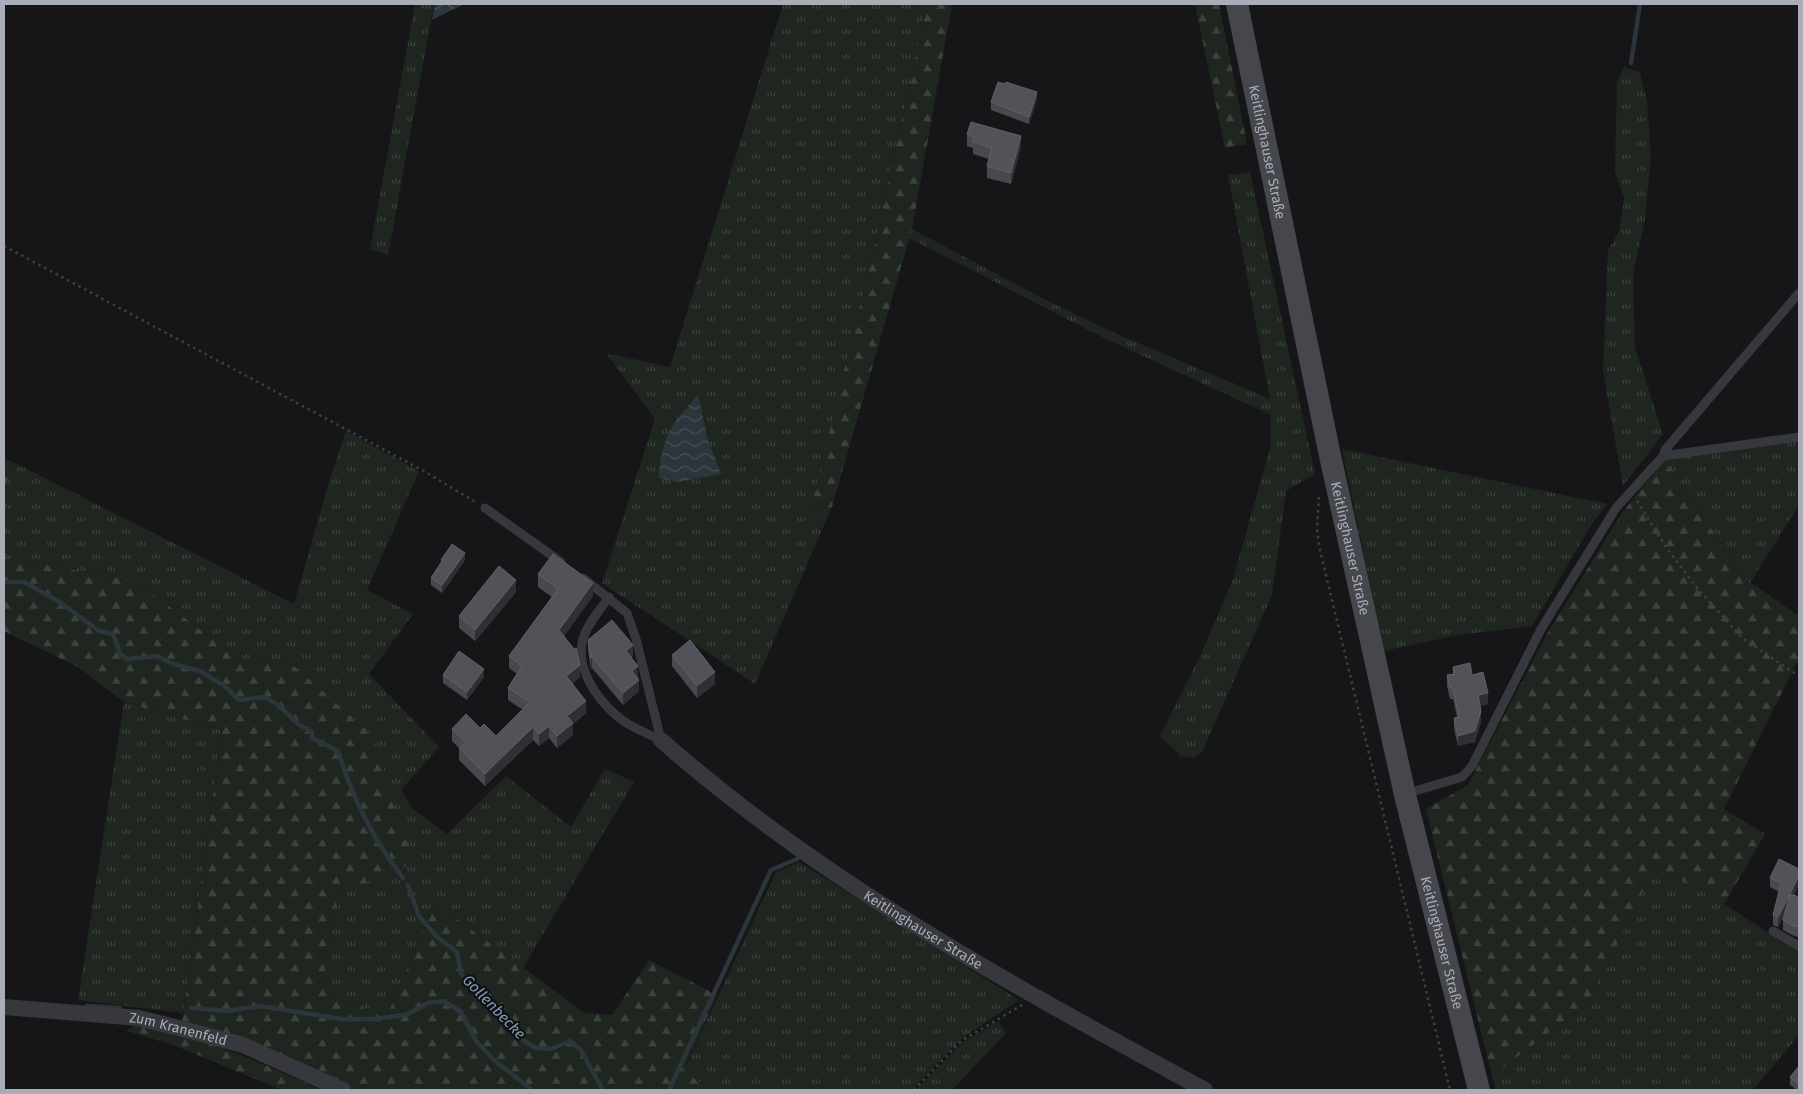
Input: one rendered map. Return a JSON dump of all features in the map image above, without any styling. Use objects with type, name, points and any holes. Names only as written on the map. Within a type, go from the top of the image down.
[{"type":"main road","name":"Keitlinghauser Straße","points":[[1237,4],[1331,461],[1405,795],[1480,1090]]},
{"type":"street","name":"Keitlinghauser Straße","points":[[661,740],[703,777],[805,853],[912,924],[1035,997],[1205,1090]]},
{"type":"street","name":"Zum Kranenfeld","points":[[4,1007],[139,1018],[243,1045],[343,1090]]},
{"type":"lane","points":[[1405,795],[1462,778],[1472,766],[1541,629],[1616,508],[1663,456],[1665,450],[1799,294]]},
{"type":"lane","points":[[1663,456],[1799,437]]},
{"type":"lane","points":[[485,508],[610,597],[627,613],[636,638],[661,740]]},
{"type":"lane","points":[[610,597],[590,624],[583,638],[580,660],[584,674],[601,699],[618,717],[661,740]]},
{"type":"lane","points":[[1773,931],[1799,946]]},
{"type":"path","points":[[4,246],[413,466],[485,508]]},
{"type":"path","points":[[1630,492],[1668,550],[1697,588],[1742,638],[1796,674]]},
{"type":"path","points":[[914,1090],[961,1041],[1035,997]]},
{"type":"green space","points":[[415,4],[434,4],[388,255],[370,249]]},
{"type":"green space","points":[[783,4],[927,4],[875,244],[811,511],[832,507],[755,684],[602,583],[655,419],[606,353],[670,367]]},
{"type":"green space","points":[[927,4],[952,4],[912,229],[832,507],[810,511],[875,244]]},
{"type":"green space","points":[[1195,4],[1219,4],[1247,144],[1225,148]]},
{"type":"green space","points":[[1624,67],[1640,72],[1647,102],[1651,157],[1645,219],[1633,273],[1635,348],[1663,434],[1623,486],[1603,370],[1608,250],[1619,232],[1624,198],[1615,172],[1617,82]]},
{"type":"green space","points":[[1250,172],[1315,474],[1286,491],[1272,595],[1202,752],[1194,758],[1181,756],[1160,736],[1201,654],[1233,579],[1271,444],[1271,415],[1108,340],[909,238],[912,229],[1042,298],[1112,332],[1270,399],[1228,175]]},
{"type":"green space","points":[[346,431],[419,471],[367,590],[413,614],[369,674],[439,747],[401,790],[413,809],[447,834],[506,776],[571,827],[605,769],[634,782],[523,968],[435,903],[387,1016],[334,998],[323,976],[338,894],[414,862],[287,660],[246,664],[137,582],[4,557],[4,488],[15,463],[294,604],[331,475]]},
{"type":"green space","points":[[1799,441],[1799,505],[1750,583],[1744,578],[1665,459]]},
{"type":"green space","points":[[1342,449],[1607,504],[1593,522],[1532,626],[1457,635],[1384,651]]},
{"type":"green space","points":[[4,458],[15,463],[4,488]]},
{"type":"green space","points":[[1665,459],[1744,578],[1799,616],[1799,658],[1724,809],[1765,834],[1724,904],[1656,866],[1588,1003],[1492,1076],[1426,809],[1468,785],[1548,632],[1622,513]]},
{"type":"green space","points":[[4,557],[137,582],[246,664],[287,660],[372,735],[414,863],[338,894],[323,976],[334,998],[387,1016],[435,903],[585,1013],[612,1015],[649,960],[717,995],[683,1071],[712,1090],[356,1090],[242,1039],[182,1023],[222,730],[124,702],[78,667],[4,631]]},
{"type":"green space","points":[[124,702],[222,730],[183,1013],[78,1000]]},
{"type":"green space","points":[[799,862],[1019,1000],[961,1039],[912,1090],[712,1090],[683,1072],[776,872]]},
{"type":"green space","points":[[1656,866],[1724,904],[1775,937],[1799,949],[1799,1035],[1753,1090],[1496,1090],[1492,1076],[1588,1003]]},
{"type":"green space","points":[[998,1021],[1006,1033],[952,1090],[916,1090],[963,1042]]},
{"type":"green space","points":[[137,1023],[209,1043],[322,1090],[282,1090],[173,1045],[127,1031]]},
{"type":"water","points":[[435,4],[464,4],[432,20]]},
{"type":"water","points":[[698,395],[708,440],[721,474],[678,482],[659,478],[662,452],[669,432],[674,423]]},
{"type":"building","points":[[998,82],[1005,84],[1006,82],[1037,92],[1029,117],[991,102]]},
{"type":"building","points":[[971,122],[1021,136],[1011,173],[987,166],[992,148],[973,142],[974,137],[967,134]]},
{"type":"building","points":[[452,544],[465,553],[442,585],[431,578]]},
{"type":"building","points":[[553,554],[593,583],[559,630],[574,649],[576,648],[580,665],[566,676],[586,701],[567,716],[573,723],[557,736],[549,726],[539,734],[533,727],[485,774],[459,748],[466,742],[452,729],[466,714],[480,728],[484,724],[496,736],[530,702],[508,688],[522,666],[509,656],[558,589],[538,574]]},
{"type":"building","points":[[499,566],[516,580],[475,630],[459,616]]},
{"type":"building","points":[[612,620],[633,645],[626,651],[638,666],[632,671],[639,680],[623,693],[591,658],[588,640]]},
{"type":"building","points":[[690,640],[715,672],[697,686],[672,655]]},
{"type":"building","points":[[459,651],[484,669],[467,692],[443,675]]},
{"type":"building","points":[[1470,663],[1472,675],[1483,672],[1488,693],[1478,695],[1481,711],[1475,731],[1458,736],[1454,718],[1459,717],[1453,688],[1450,688],[1447,675],[1454,674],[1453,667]]},
{"type":"building","points":[[1779,859],[1799,869],[1799,875],[1778,917],[1773,915],[1781,883],[1770,878]]},
{"type":"building","points":[[1790,894],[1799,897],[1799,927],[1783,920]]},
{"type":"building","points":[[1799,1066],[1799,1085],[1790,1077]]},
{"type":"waterway","points":[[1631,63],[1640,4]]},
{"type":"waterway","name":"Gollenbecke","points":[[4,582],[24,582],[61,603],[99,631],[113,634],[121,655],[128,659],[156,656],[176,665],[200,671],[226,687],[239,700],[264,697],[277,704],[298,724],[312,732],[312,738],[338,751],[364,817],[382,848],[403,878]]},
{"type":"waterway","points":[[669,1090],[771,870],[797,859]]},
{"type":"waterway","name":"Gollenbecke","points":[[408,885],[419,916],[437,937],[457,952],[461,974],[509,1022],[521,1039],[536,1048],[551,1049],[570,1041],[580,1049],[603,1090]]},
{"type":"waterway","points":[[191,1008],[228,1011],[260,1006],[342,1019],[373,1019],[406,1015],[428,1003],[444,1001],[461,1012],[476,1041],[495,1061],[532,1090]]},
{"type":"waterway","points":[[87,1006],[120,1008]]}]
